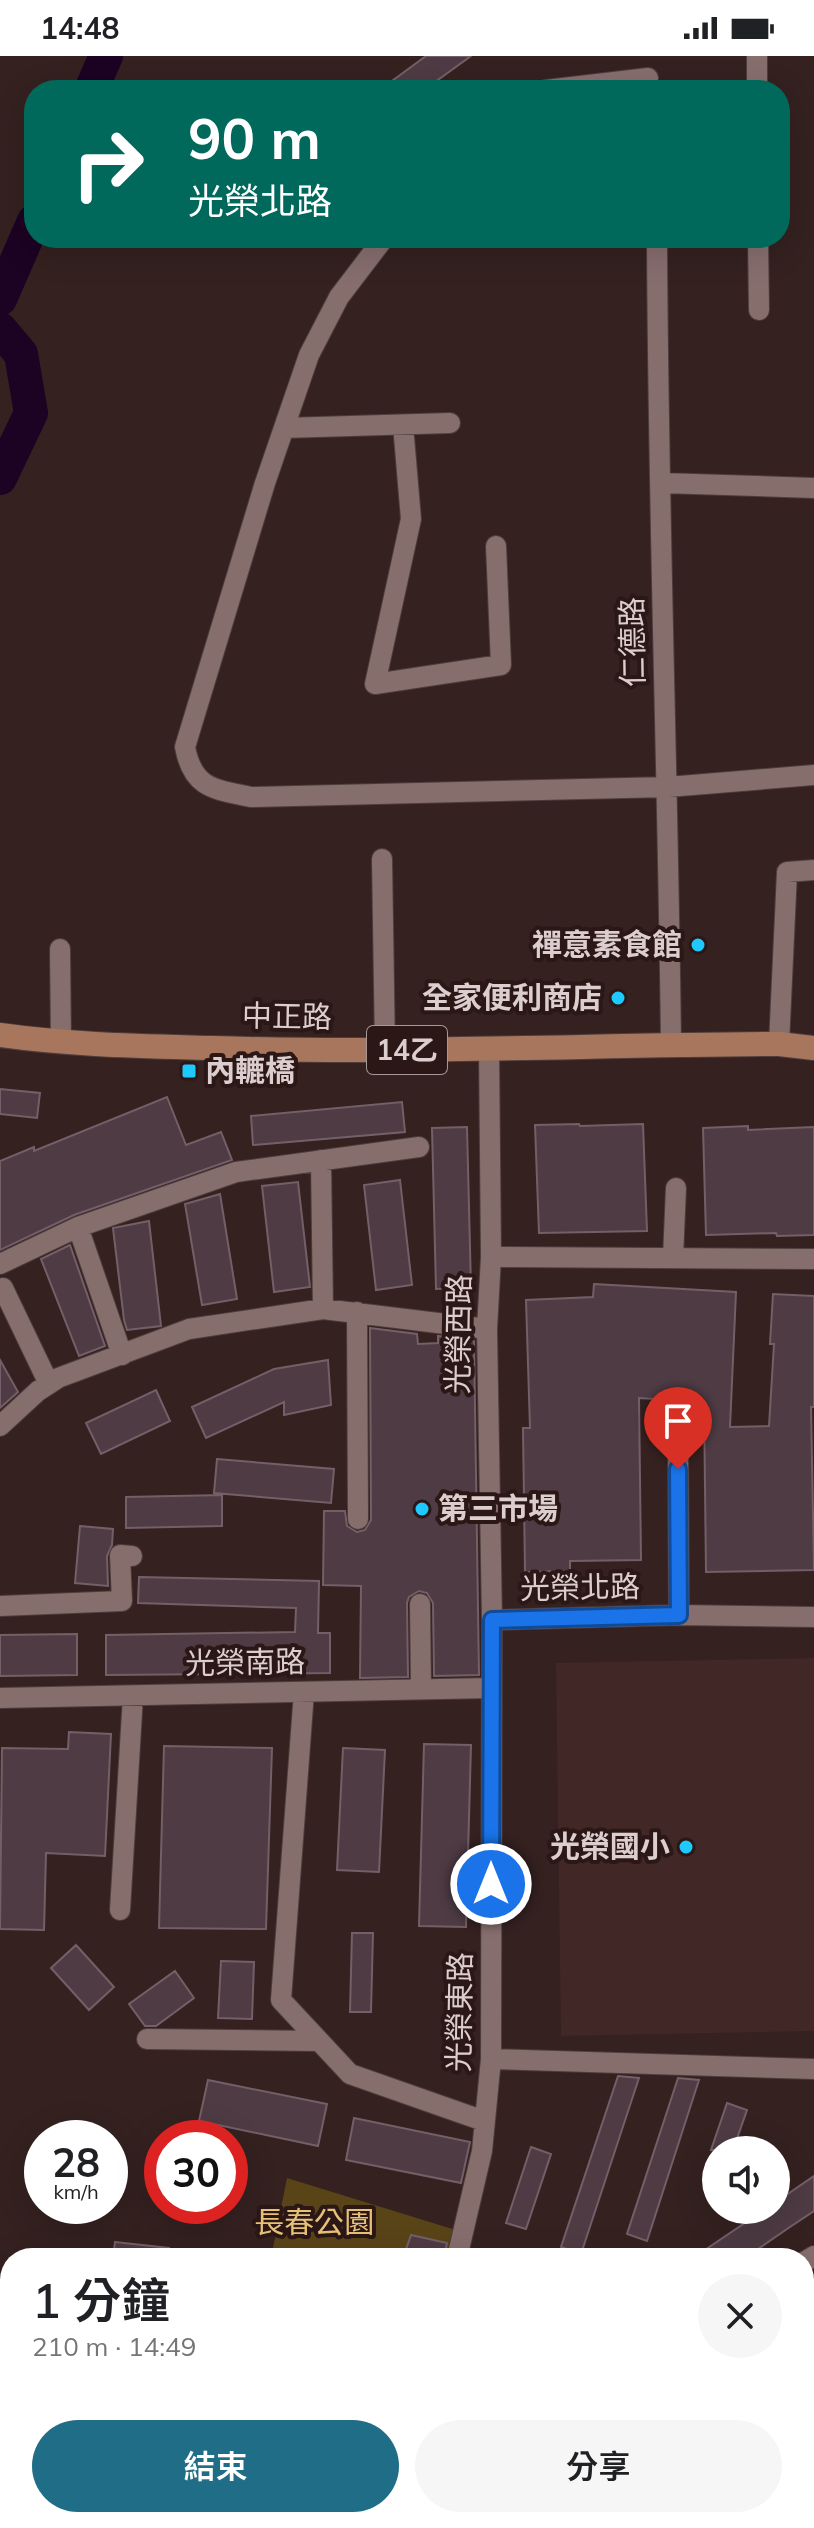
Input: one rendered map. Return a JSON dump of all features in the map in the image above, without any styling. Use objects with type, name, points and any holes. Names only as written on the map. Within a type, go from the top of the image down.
[{"type":"main road","name":"中正路","points":[[0,1035],[61,1043],[254,1049],[779,1044],[814,1048]]},
{"type":"street","points":[[649,56],[649,80]]},
{"type":"street","points":[[757,56],[757,80]]},
{"type":"street","points":[[376,248],[339,297],[309,355],[185,747],[189,770],[212,789],[251,797],[668,787],[814,775]]},
{"type":"street","name":"仁德路","points":[[657,248],[671,1045]]},
{"type":"street","points":[[758,248],[759,310]]},
{"type":"street","points":[[284,428],[450,423]]},
{"type":"street","points":[[403,425],[411,519],[375,684],[501,665],[496,546]]},
{"type":"street","points":[[662,483],[814,488]]},
{"type":"street","points":[[382,859],[385,1050]]},
{"type":"street","points":[[779,1044],[787,872],[814,870]]},
{"type":"street","points":[[60,949],[61,1043]]},
{"type":"street","name":"光榮西路","points":[[489,1049],[491,1257],[487,1329],[492,1620]]},
{"type":"street","points":[[0,1264],[78,1227],[236,1172],[419,1147]]},
{"type":"street","points":[[321,1160],[323,1309]]},
{"type":"street","points":[[673,1258],[676,1188]]},
{"type":"street","points":[[78,1227],[122,1355]]},
{"type":"street","points":[[491,1257],[814,1259]]},
{"type":"street","points":[[3,1288],[49,1384]]},
{"type":"street","points":[[0,1426],[49,1384],[189,1329],[323,1309],[487,1329]]},
{"type":"street","points":[[357,1312],[358,1519]]},
{"type":"street","points":[[678,1440],[679,1615]]},
{"type":"street","points":[[0,1606],[122,1601],[120,1555],[132,1556]]},
{"type":"street","points":[[420,1604],[421,1689]]},
{"type":"street","name":"光榮北路","points":[[492,1620],[679,1615],[814,1617]]},
{"type":"street","name":"光榮東路","points":[[459,2248],[482,2151],[491,2059],[492,1620]]},
{"type":"street","name":"光榮南路","points":[[0,1698],[491,1688]]},
{"type":"street","points":[[304,1692],[281,2000],[350,2074],[484,2121]]},
{"type":"street","points":[[120,1910],[133,1696]]},
{"type":"street","points":[[147,2039],[319,2041]]},
{"type":"street","points":[[491,2059],[814,2069]]},
{"type":"shaded area","name":"光榮國小","points":[[814,1658],[814,2031],[561,2036],[556,1663]]},
{"type":"green space","name":"長春公園","points":[[287,2178],[459,2231],[455,2248],[273,2248]]},
{"type":"building","points":[[426,56],[471,56],[438,80],[393,80]]},
{"type":"building","points":[[0,1089],[40,1093],[37,1118],[0,1114]]},
{"type":"building","points":[[167,1097],[186,1145],[221,1132],[232,1160],[74,1215],[0,1250],[0,1161],[34,1147],[34,1151]]},
{"type":"building","points":[[402,1102],[405,1132],[253,1145],[251,1116]]},
{"type":"building","points":[[643,1124],[647,1231],[539,1233],[535,1125]]},
{"type":"building","points":[[748,1126],[748,1130],[814,1127],[814,1235],[706,1235],[703,1128]]},
{"type":"building","points":[[467,1127],[471,1287],[436,1289],[432,1128]]},
{"type":"building","points":[[400,1180],[412,1285],[376,1290],[364,1185]]},
{"type":"building","points":[[298,1182],[310,1287],[274,1292],[262,1186]]},
{"type":"building","points":[[220,1194],[237,1299],[202,1305],[185,1204]]},
{"type":"building","points":[[149,1221],[161,1326],[127,1330],[113,1228]]},
{"type":"building","points":[[70,1245],[105,1346],[79,1356],[41,1259]]},
{"type":"building","points":[[594,1284],[736,1292],[730,1427],[769,1426],[774,1344],[770,1344],[773,1294],[814,1296],[814,1407],[811,1407],[814,1570],[706,1572],[704,1402],[639,1398],[641,1560],[570,1561],[570,1571],[525,1572],[523,1428],[530,1428],[526,1300],[593,1297]]},
{"type":"building","name":"第三市場","points":[[370,1328],[417,1334],[418,1344],[438,1343],[438,1336],[474,1341],[479,1675],[434,1676],[433,1603],[427,1593],[419,1591],[409,1597],[407,1603],[408,1677],[360,1678],[361,1586],[323,1585],[324,1511],[345,1511],[347,1526],[357,1532],[365,1530],[371,1520]]},
{"type":"building","points":[[0,1360],[18,1392],[0,1408]]},
{"type":"building","points":[[328,1360],[331,1405],[284,1415],[284,1402],[206,1438],[192,1407],[274,1369]]},
{"type":"building","points":[[156,1390],[170,1421],[101,1454],[86,1423]]},
{"type":"building","points":[[217,1459],[334,1469],[331,1503],[214,1493]]},
{"type":"building","points":[[222,1495],[222,1526],[126,1528],[126,1497]]},
{"type":"building","points":[[80,1526],[113,1529],[112,1545],[107,1556],[108,1586],[75,1583]]},
{"type":"building","points":[[139,1577],[319,1581],[318,1633],[330,1633],[330,1673],[106,1675],[106,1635],[295,1632],[296,1608],[138,1603]]},
{"type":"building","points":[[77,1634],[77,1675],[0,1676],[0,1635]]},
{"type":"building","points":[[69,1732],[111,1734],[105,1856],[46,1853],[44,1930],[0,1929],[2,1748],[68,1749]]},
{"type":"building","points":[[424,1744],[471,1745],[466,1927],[419,1926]]},
{"type":"building","points":[[164,1746],[272,1748],[266,1929],[159,1928]]},
{"type":"building","points":[[343,1748],[385,1750],[379,1872],[337,1870]]},
{"type":"building","points":[[352,1933],[373,1933],[371,2012],[350,2012]]},
{"type":"building","points":[[76,1945],[114,1987],[89,2010],[51,1968]]},
{"type":"building","points":[[221,1961],[254,1962],[252,2019],[218,2018]]},
{"type":"building","points":[[175,1971],[194,1998],[156,2026],[145,2026],[129,2004]]},
{"type":"building","points":[[618,2076],[639,2078],[583,2248],[561,2247]]},
{"type":"building","points":[[678,2078],[699,2080],[647,2241],[627,2234]]},
{"type":"building","points":[[208,2080],[327,2104],[318,2146],[248,2131],[248,2120],[199,2120]]},
{"type":"building","points":[[727,2103],[747,2110],[738,2136],[716,2136]]},
{"type":"building","points":[[354,2118],[470,2142],[461,2183],[346,2160]]},
{"type":"building","points":[[531,2147],[551,2154],[526,2229],[506,2223]]},
{"type":"building","points":[[814,2176],[814,2211],[760,2248],[708,2248],[743,2224],[790,2224],[790,2192]]},
{"type":"building","points":[[411,2235],[447,2243],[446,2248],[406,2248]]},
{"type":"building","points":[[115,2242],[169,2248],[114,2248]]},
{"type":"waterway","points":[[95,80],[106,56]]},
{"type":"waterway","points":[[0,299],[24,244]]},
{"type":"waterway","points":[[0,329],[21,354],[31,413],[0,478]]},
{"type":"place","name":"禪意素食館","points":[[698,945]]},
{"type":"place","name":"全家便利商店","points":[[618,998]]},
{"type":"place","name":"內轆橋","points":[[189,1071]]},
{"type":"place","name":"第三市場","points":[[422,1509]]},
{"type":"place","name":"光榮國小","points":[[686,1847]]},
{"type":"route","points":[[491,1884],[492,1620],[679,1615],[678,1469]]}]
